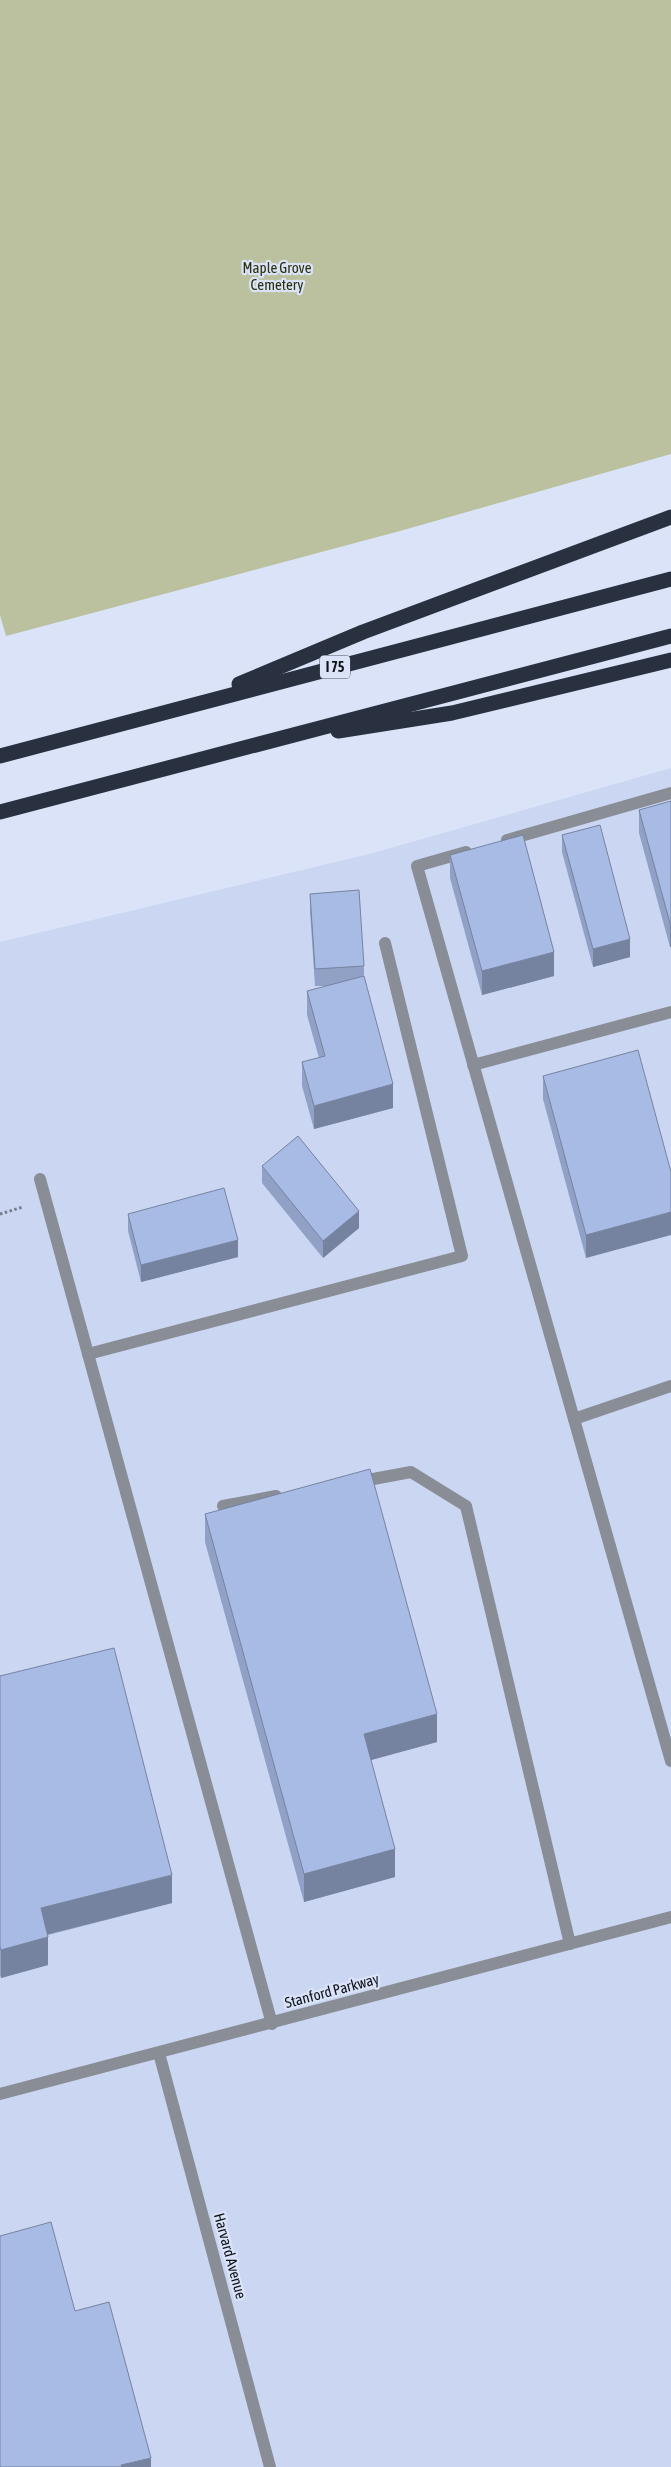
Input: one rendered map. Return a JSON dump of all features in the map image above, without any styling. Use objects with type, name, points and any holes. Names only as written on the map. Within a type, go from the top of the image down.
[{"type":"highway","points":[[188,705],[363,632],[671,518]]},
{"type":"highway","name":"I 75","points":[[0,756],[671,579]]},
{"type":"highway","points":[[0,812],[671,636]]},
{"type":"highway","points":[[289,736],[368,728],[452,713],[671,660]]},
{"type":"street","points":[[671,793],[416,866],[671,1761]]},
{"type":"street","points":[[88,1354],[462,1256],[384,943]]},
{"type":"street","points":[[474,1065],[671,1012]]},
{"type":"street","points":[[40,1179],[272,2024]]},
{"type":"street","points":[[574,1419],[671,1386]]},
{"type":"street","points":[[345,1484],[411,1472],[466,1506],[570,1944]]},
{"type":"street","points":[[223,1506],[289,1494]]},
{"type":"street","name":"Stanford Parkway","points":[[0,2094],[272,2024],[671,1917]]},
{"type":"street","name":"Harvard Avenue","points":[[160,2053],[270,2467]]},
{"type":"shaded area","points":[[671,768],[671,2467],[0,2467],[0,942],[373,853]]},
{"type":"green space","name":"Maple Grove Cemetery","points":[[0,0],[671,0],[671,454],[400,531],[6,636],[0,615]]},
{"type":"building","points":[[671,801],[671,923],[670,923],[639,810]]},
{"type":"building","points":[[600,825],[630,939],[593,949],[562,835]]},
{"type":"building","points":[[523,835],[554,952],[482,971],[450,855]]},
{"type":"building","points":[[359,890],[364,966],[315,969],[310,894]]},
{"type":"building","points":[[364,976],[393,1084],[314,1106],[302,1062],[325,1056],[307,991]]},
{"type":"building","points":[[638,1050],[671,1172],[671,1212],[586,1235],[543,1076]]},
{"type":"building","points":[[298,1136],[359,1211],[323,1241],[262,1166]]},
{"type":"building","points":[[224,1188],[238,1240],[141,1265],[128,1214]]},
{"type":"building","points":[[370,1469],[437,1714],[364,1734],[395,1849],[304,1874],[205,1514]]},
{"type":"building","points":[[114,1648],[172,1875],[41,1908],[48,1937],[1,1950],[0,1676]]},
{"type":"building","points":[[51,2222],[75,2311],[109,2302],[151,2458],[121,2465],[122,2467],[0,2467],[0,2236]]}]
